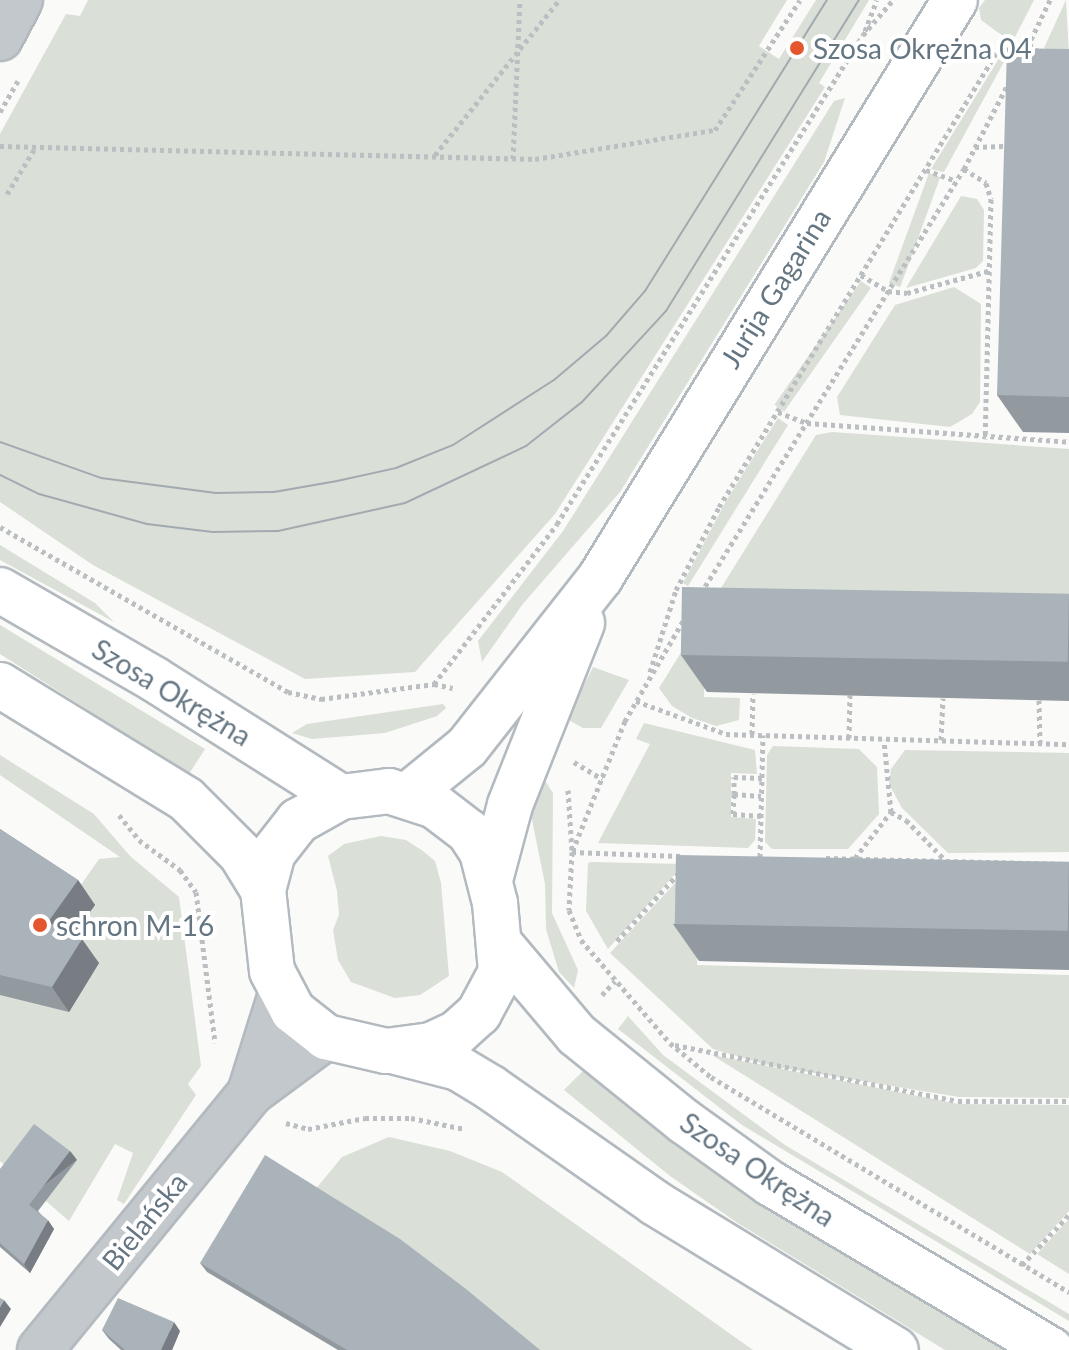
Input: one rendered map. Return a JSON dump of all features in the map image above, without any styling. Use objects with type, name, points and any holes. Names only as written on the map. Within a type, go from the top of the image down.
[{"type":"street","points":[[0,38],[20,0]]},
{"type":"street","name":"Jurija Gagarina","points":[[408,795],[467,747],[600,578],[955,0]]},
{"type":"street","name":"Jurija Gagarina","points":[[491,876],[510,805],[600,578]]},
{"type":"street","name":"Szosa Okrężna","points":[[0,590],[154,679],[341,797]]},
{"type":"street","points":[[0,685],[186,799],[241,854],[265,905]]},
{"type":"street","points":[[386,1051],[431,1045],[457,1033],[479,1013],[498,980],[500,944],[491,876],[469,832],[435,806],[389,791],[341,797],[313,810],[287,833],[266,871],[265,905],[272,971],[281,994],[326,1037],[458,1068],[655,1203],[896,1350]]},
{"type":"street","name":"Szosa Okrężna","points":[[500,944],[577,1035],[685,1122],[770,1183],[1051,1350]]},
{"type":"street","name":"Bielańska","points":[[250,1093],[281,994]]},
{"type":"street","name":"Bielańska","points":[[40,1350],[250,1093],[326,1037]]},
{"type":"path","points":[[513,159],[520,0]]},
{"type":"path","points":[[434,156],[559,0]]},
{"type":"path","points":[[0,146],[513,159],[715,130],[800,0]]},
{"type":"path","points":[[863,35],[877,0]]},
{"type":"path","points":[[434,684],[557,524],[863,35],[893,0]]},
{"type":"path","points":[[1023,57],[1050,0]]},
{"type":"path","points":[[650,675],[676,590],[778,412],[1000,47],[1029,44],[1048,59]]},
{"type":"path","points":[[700,595],[964,169],[1016,70]]},
{"type":"path","points":[[975,147],[1017,146]]},
{"type":"path","points":[[0,198],[8,193],[34,149]]},
{"type":"path","points":[[964,169],[990,190],[985,439]]},
{"type":"path","points":[[926,170],[956,181]]},
{"type":"path","points":[[990,255],[1002,256]]},
{"type":"path","points":[[861,275],[888,291],[913,293],[988,271]]},
{"type":"path","points":[[981,309],[989,309]]},
{"type":"path","points":[[987,372],[1000,373]]},
{"type":"path","points":[[778,412],[807,423],[985,439],[1069,442]]},
{"type":"path","points":[[0,527],[288,692],[321,699],[434,684],[462,692]]},
{"type":"path","points":[[572,852],[636,701],[691,609]]},
{"type":"path","points":[[752,734],[753,694]]},
{"type":"path","points":[[849,738],[850,695]]},
{"type":"path","points":[[941,740],[943,698]]},
{"type":"path","points":[[1039,700],[1040,743]]},
{"type":"path","points":[[636,701],[704,729],[752,734],[1069,744]]},
{"type":"path","points":[[760,857],[763,735]]},
{"type":"path","points":[[854,859],[891,812],[884,740]]},
{"type":"path","points":[[566,757],[572,852],[569,910],[581,940],[670,1043],[711,1077],[1069,1292]]},
{"type":"path","points":[[761,816],[733,814],[734,777],[762,778]]},
{"type":"path","points":[[734,794],[761,796]]},
{"type":"path","points":[[891,812],[906,820],[943,861]]},
{"type":"path","points":[[572,852],[694,856]]},
{"type":"path","points":[[751,857],[774,857]]},
{"type":"path","points":[[815,858],[1069,864]]},
{"type":"path","points":[[842,869],[843,859]]},
{"type":"path","points":[[941,871],[943,861]]},
{"type":"path","points":[[1035,873],[1036,863]]},
{"type":"path","points":[[617,941],[684,867]]},
{"type":"path","points":[[670,1043],[958,1101],[1069,1101]]},
{"type":"path","points":[[411,1118],[468,1130]]},
{"type":"path","points":[[1022,1265],[1069,1215]]},
{"type":"shaded area","points":[[88,0],[787,0],[759,46],[779,59],[816,0],[869,0],[819,83],[825,87],[555,514],[415,672],[305,679],[93,565],[0,502],[0,134],[66,14],[80,16]]},
{"type":"shaded area","points":[[985,0],[1034,0],[1015,37],[1007,39],[981,20],[979,8]]},
{"type":"shaded area","points":[[1066,0],[1069,55],[1054,55],[1044,48]]},
{"type":"shaded area","points":[[1006,47],[1012,47],[944,172],[931,169]]},
{"type":"shaded area","points":[[845,98],[824,162],[620,492],[522,605],[482,662],[478,641],[563,531],[834,101]]},
{"type":"shaded area","points":[[929,173],[940,177],[900,287],[889,283]]},
{"type":"shaded area","points":[[961,196],[977,199],[984,210],[983,261],[976,268],[906,288]]},
{"type":"shaded area","points":[[861,281],[871,288],[784,412],[774,405]]},
{"type":"shaded area","points":[[954,287],[981,304],[980,402],[972,414],[950,427],[840,415],[837,397],[895,305]]},
{"type":"shaded area","points":[[778,418],[788,425],[688,586],[683,583],[726,501]]},
{"type":"shaded area","points":[[832,432],[1069,449],[1069,630],[706,623],[704,697],[740,698],[739,720],[716,726],[692,718],[672,706],[659,688],[816,435]]},
{"type":"shaded area","points":[[0,545],[95,603],[114,622],[0,560]]},
{"type":"shaded area","points":[[0,625],[205,749],[189,774],[0,654]]},
{"type":"shaded area","points":[[593,667],[629,680],[601,728],[583,728],[567,719]]},
{"type":"shaded area","points":[[443,704],[446,708],[437,716],[385,733],[312,739],[292,733],[307,724]]},
{"type":"shaded area","points":[[644,723],[755,750],[757,774],[731,773],[731,817],[756,819],[755,840],[748,848],[598,843],[650,744],[636,739]]},
{"type":"shaded area","points":[[773,746],[859,749],[877,767],[879,814],[848,849],[772,849],[765,842],[767,755]]},
{"type":"shaded area","points":[[905,750],[1069,753],[1069,852],[948,853],[902,808],[889,784],[891,769]]},
{"type":"shaded area","points":[[0,755],[94,814],[130,856],[179,897],[201,1066],[188,1084],[196,1095],[124,1204],[117,1200],[133,1153],[115,1144],[69,1221],[0,1161],[0,842],[76,892],[99,859],[120,857],[0,775]]},
{"type":"shaded area","points":[[540,773],[553,793],[552,913],[578,970],[574,988],[559,972],[546,929],[545,884],[531,815]]},
{"type":"shaded area","points":[[381,836],[406,840],[423,851],[435,861],[441,883],[449,976],[420,995],[395,998],[351,982],[338,960],[333,930],[339,915],[337,891],[328,856],[344,844]]},
{"type":"shaded area","points":[[588,863],[684,864],[608,949],[586,911]]},
{"type":"shaded area","points":[[692,865],[700,887],[697,965],[1069,975],[1069,1098],[959,1097],[771,1066],[713,1049],[610,953]]},
{"type":"shaded area","points":[[628,1016],[663,1055],[785,1145],[1069,1314],[1069,1321],[742,1125],[618,1029]]},
{"type":"shaded area","points":[[712,1055],[958,1104],[1069,1105],[1069,1211],[1030,1254]]},
{"type":"shaded area","points":[[585,1069],[737,1187],[1007,1350],[945,1350],[736,1222],[670,1176],[564,1090]]},
{"type":"shaded area","points":[[389,1137],[450,1151],[502,1172],[753,1350],[535,1350],[314,1191],[342,1157]]},
{"type":"shaded area","points":[[1069,1219],[1069,1274],[1037,1254]]},
{"type":"building","points":[[1007,48],[1069,49],[1069,397],[997,395]]},
{"type":"building","points":[[682,587],[1069,594],[1068,662],[681,655]]},
{"type":"building","name":"schron M-16","points":[[0,829],[78,880],[48,922],[82,939],[52,987],[0,975]]},
{"type":"building","points":[[676,855],[1069,862],[1068,931],[675,924]]},
{"type":"building","points":[[34,1124],[70,1151],[29,1205],[48,1220],[24,1264],[0,1243],[0,1169]]},
{"type":"building","points":[[265,1155],[400,1239],[540,1350],[347,1350],[200,1263]]},
{"type":"building","points":[[118,1298],[174,1322],[161,1350],[125,1350],[102,1330]]},
{"type":"tram line","points":[[0,442],[101,478],[216,493],[274,492],[337,481],[396,468],[453,445],[554,380],[606,336],[645,291],[827,0]]},
{"type":"tram line","points":[[0,475],[39,494],[147,524],[213,532],[278,531],[405,503],[526,446],[582,402],[666,311],[859,0]]},
{"type":"place","name":"Szosa Okrężna 04","points":[[797,48]]},
{"type":"place","name":"schron M-16","points":[[40,925]]}]
